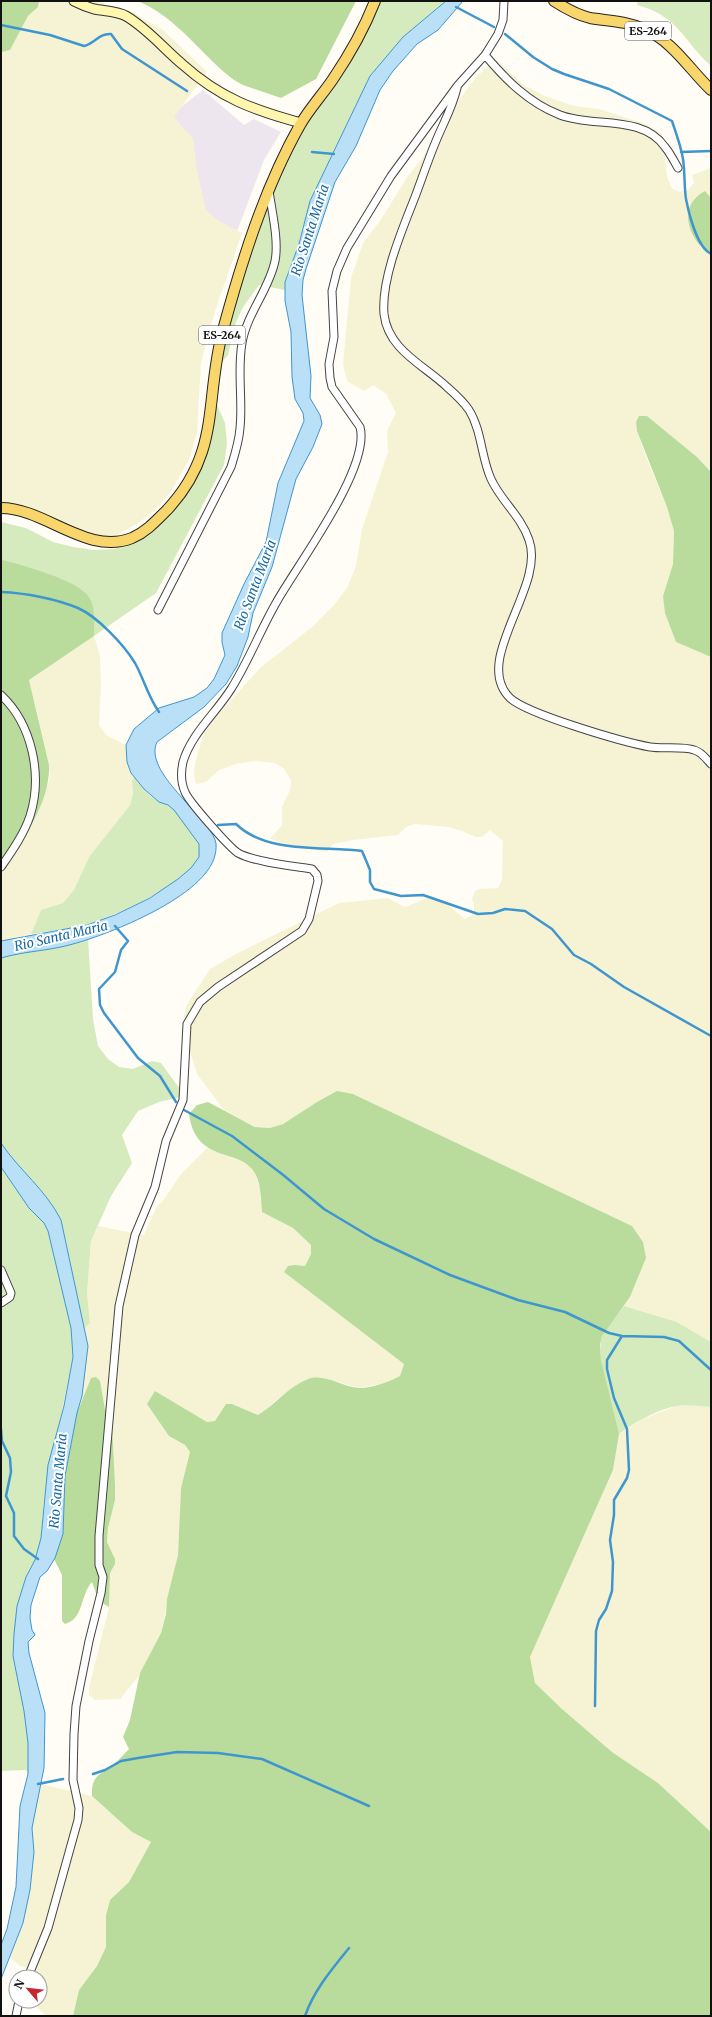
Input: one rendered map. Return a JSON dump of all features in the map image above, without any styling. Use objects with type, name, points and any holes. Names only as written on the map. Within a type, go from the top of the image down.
[{"type":"main road","name":"ES-264","points":[[1,508],[25,512],[96,540],[119,542],[143,533],[172,505],[187,486],[198,464],[205,445],[223,330],[269,191],[301,123],[355,46],[375,1]]},
{"type":"main road","name":"ES-264","points":[[554,1],[575,13],[590,18],[628,23],[655,35],[669,45],[711,90]]},
{"type":"street","points":[[74,1],[91,8],[124,15],[142,26],[181,64],[207,86],[231,99],[261,112],[301,123]]},
{"type":"street","points":[[31,1969],[48,1928],[78,1820],[79,1808],[73,1780],[76,1706],[101,1593],[103,1577],[99,1565],[99,1536],[119,1306],[134,1235],[144,1209],[155,1187],[166,1141],[182,1100],[187,1024],[200,1002],[218,987],[302,931],[310,919],[318,881],[317,875],[312,869],[249,858],[238,852],[225,840],[185,792],[182,779],[183,762],[198,733],[221,706],[232,688],[284,588],[338,505],[358,451],[362,433],[360,426],[332,387],[330,378],[329,364],[334,337],[332,291],[337,271],[347,248],[375,206],[391,176],[458,85],[485,55],[498,34],[503,20],[504,1]]},
{"type":"street","points":[[485,55],[513,86],[548,110],[576,120],[632,126],[647,132],[657,138],[665,146],[678,168]]},
{"type":"street","points":[[458,85],[453,104],[439,132],[399,239],[388,278],[384,314],[388,328],[403,352],[445,385],[470,412],[477,428],[490,478],[518,518],[530,542],[532,555],[527,584],[499,660],[499,680],[510,698],[538,712],[632,743],[651,747],[691,748],[703,755],[711,764]]},
{"type":"street","points":[[158,610],[231,467],[238,446],[240,428],[239,378],[242,342],[249,318],[269,280],[275,261],[276,246],[269,191]]},
{"type":"street","points":[[1,695],[14,709],[26,733],[35,767],[35,792],[30,815],[23,832],[1,867]]},
{"type":"street","points":[[1,1270],[11,1293],[10,1297],[1,1303]]},
{"type":"shaded area","points":[[39,1],[96,1],[132,12],[163,30],[207,72],[174,117],[193,139],[197,171],[206,210],[217,220],[242,233],[215,311],[201,362],[197,433],[189,460],[170,493],[156,509],[140,522],[113,537],[104,538],[1,509],[1,52],[10,50],[28,16],[38,7]]},
{"type":"shaded area","points":[[496,60],[524,85],[545,96],[574,106],[599,109],[645,124],[662,134],[667,177],[672,188],[679,192],[688,190],[694,183],[692,175],[711,168],[711,198],[705,191],[697,242],[711,254],[711,472],[697,457],[647,416],[636,422],[637,431],[646,457],[667,507],[674,531],[673,564],[663,596],[676,642],[711,657],[711,1342],[677,1322],[624,1306],[630,1297],[646,1258],[632,1226],[353,1094],[317,1102],[283,1124],[270,1128],[256,1127],[224,1110],[197,1074],[182,1025],[186,1006],[210,969],[236,954],[339,903],[388,898],[405,907],[432,896],[443,901],[465,919],[474,914],[472,899],[475,891],[479,889],[498,888],[502,880],[503,841],[490,830],[482,837],[476,837],[448,827],[415,824],[406,827],[398,835],[353,840],[333,844],[327,852],[297,847],[270,839],[282,825],[282,807],[290,790],[291,780],[284,769],[275,763],[255,761],[236,764],[219,770],[206,782],[196,784],[194,775],[195,763],[204,733],[216,717],[260,668],[312,627],[334,605],[347,588],[356,566],[362,529],[388,452],[387,431],[396,413],[386,394],[373,385],[364,391],[347,381],[343,364],[351,278],[363,243],[380,221],[408,176],[422,159],[440,125],[477,76]]},
{"type":"shaded area","points":[[203,90],[244,125],[254,119],[281,132],[264,160],[236,234],[208,223],[186,181],[173,113]]},
{"type":"shaded area","points":[[94,636],[100,656],[101,685],[99,725],[106,735],[126,745],[126,752],[131,773],[134,777],[132,781],[133,794],[130,805],[89,857],[74,890],[63,903],[41,910],[31,934],[1,941],[1,865],[16,851],[39,810],[50,777],[49,765],[29,680]]},
{"type":"shaded area","points":[[207,1148],[248,1164],[256,1174],[260,1189],[262,1212],[293,1228],[311,1245],[311,1254],[305,1266],[295,1265],[375,1340],[404,1364],[400,1376],[381,1384],[359,1388],[320,1377],[276,1400],[266,1410],[258,1415],[232,1404],[215,1421],[207,1422],[155,1391],[169,1436],[185,1445],[190,1452],[181,1488],[178,1555],[161,1633],[138,1677],[120,1699],[95,1700],[89,1695],[89,1688],[109,1607],[110,1573],[115,1564],[115,1559],[107,1542],[108,1528],[115,1500],[115,1484],[112,1424],[105,1409],[100,1381],[91,1378],[81,1405],[88,1346],[84,1329],[90,1323],[87,1294],[91,1241],[98,1226],[144,1235],[156,1208],[165,1198],[181,1174]]},
{"type":"shaded area","points":[[693,1405],[711,1407],[711,1832],[658,1783],[612,1752],[562,1709],[535,1683],[530,1657],[613,1470],[619,1434],[643,1419],[676,1406]]},
{"type":"shaded area","points":[[40,1784],[92,1796],[132,1832],[151,1842],[129,1882],[110,1900],[106,1915],[106,1947],[97,1966],[79,1990],[73,2016],[46,2016],[39,2009],[48,2009],[48,1969],[37,1969],[37,1965],[33,1968],[20,1966],[10,1958],[23,1923],[30,1890],[34,1852],[32,1828]]},
{"type":"green space","points":[[1,1],[39,1],[38,7],[28,16],[10,50],[1,52]]},
{"type":"green space","points":[[138,1],[356,1],[316,79],[281,98],[243,85],[234,80],[165,17]]},
{"type":"green space","points":[[372,1],[446,1],[403,37],[370,76],[310,201],[299,244],[285,282],[285,290],[259,285],[243,307],[236,322],[228,355],[217,368],[214,381],[217,405],[225,423],[227,444],[224,465],[156,593],[94,636],[94,611],[69,582],[1,559],[1,522],[26,528],[53,542],[73,547],[94,550],[115,549],[138,539],[197,473],[213,364],[271,188]]},
{"type":"green space","points":[[638,1],[711,1],[711,66],[679,30],[662,16],[637,5]]},
{"type":"green space","points":[[705,191],[711,198],[711,254],[697,242],[688,220],[688,214],[693,201]]},
{"type":"green space","points":[[639,416],[647,416],[697,457],[711,472],[711,657],[676,642],[665,613],[663,596],[673,564],[674,531],[667,507],[637,431],[636,422]]},
{"type":"green space","points":[[1,559],[48,574],[73,584],[83,590],[89,597],[93,606],[94,636],[29,680],[49,765],[46,792],[41,806],[27,833],[10,856],[1,865]]},
{"type":"green space","points":[[134,777],[142,788],[156,800],[176,811],[180,816],[200,846],[198,858],[189,870],[174,882],[156,894],[117,913],[81,926],[31,934],[41,910],[63,903],[74,890],[89,857],[130,805],[133,794],[132,781]]},
{"type":"green space","points":[[88,939],[93,1019],[98,1046],[108,1059],[119,1067],[133,1069],[152,1061],[161,1063],[185,1096],[159,1102],[138,1111],[122,1135],[132,1163],[111,1196],[91,1241],[87,1294],[90,1323],[84,1329],[61,1220],[48,1199],[1,1143],[1,958],[67,945]]},
{"type":"green space","points":[[337,1091],[353,1094],[632,1226],[643,1242],[646,1258],[630,1297],[602,1336],[600,1345],[601,1360],[619,1434],[613,1470],[530,1657],[535,1683],[562,1709],[612,1752],[658,1783],[711,1832],[711,2016],[73,2016],[79,1990],[97,1966],[106,1947],[106,1915],[110,1900],[129,1882],[151,1842],[132,1832],[92,1796],[93,1783],[95,1779],[129,1749],[123,1737],[130,1720],[140,1673],[161,1633],[166,1614],[167,1599],[178,1555],[181,1488],[190,1452],[185,1445],[169,1436],[147,1404],[155,1391],[207,1422],[215,1421],[226,1404],[232,1404],[258,1415],[288,1391],[308,1379],[321,1378],[353,1387],[370,1387],[400,1376],[404,1364],[284,1272],[288,1266],[305,1266],[311,1254],[311,1245],[293,1228],[262,1212],[260,1188],[256,1175],[249,1166],[241,1161],[210,1149],[200,1141],[193,1130],[189,1114],[197,1105],[208,1102],[255,1127],[270,1128],[283,1124]]},
{"type":"green space","points":[[1,1167],[29,1208],[44,1223],[48,1231],[71,1328],[73,1357],[44,1499],[41,1538],[35,1560],[26,1577],[17,1606],[13,1656],[24,1711],[28,1743],[28,1774],[26,1770],[1,1771]]},
{"type":"green space","points":[[624,1306],[677,1322],[711,1342],[711,1407],[685,1405],[662,1410],[646,1417],[619,1434],[609,1399],[603,1371],[600,1346],[606,1329]]},
{"type":"green space","points":[[96,1377],[100,1381],[105,1409],[112,1424],[115,1500],[108,1528],[107,1542],[115,1559],[115,1564],[110,1573],[109,1607],[99,1601],[92,1582],[85,1593],[76,1617],[65,1624],[62,1621],[62,1575],[54,1559],[63,1534],[65,1476],[77,1413],[91,1378]]},
{"type":"water","name":"Rio Santa Maria","points":[[446,1],[463,1],[438,30],[417,44],[393,71],[380,90],[356,146],[335,182],[306,269],[303,280],[302,295],[311,376],[310,398],[320,415],[322,424],[313,447],[296,479],[272,567],[253,613],[248,637],[237,666],[226,684],[204,707],[157,742],[155,754],[159,766],[177,792],[209,830],[216,842],[215,855],[208,870],[194,885],[176,899],[132,922],[110,932],[73,944],[1,958],[1,941],[87,925],[115,915],[150,898],[178,879],[191,868],[199,857],[199,844],[174,810],[168,805],[159,802],[144,789],[131,773],[127,762],[126,745],[134,729],[159,708],[194,697],[207,688],[214,679],[225,655],[222,642],[222,633],[244,584],[266,542],[278,483],[304,421],[303,413],[295,399],[292,377],[291,332],[285,301],[285,282],[299,244],[310,201],[370,76],[403,37]]},
{"type":"water","name":"Rio Santa Maria","points":[[1,1143],[48,1199],[61,1220],[88,1346],[82,1396],[77,1413],[65,1476],[63,1534],[55,1558],[47,1571],[40,1577],[31,1605],[30,1618],[32,1630],[35,1635],[28,1642],[29,1653],[45,1713],[44,1768],[32,1828],[34,1852],[30,1890],[23,1923],[1,1979],[1,1945],[7,1929],[16,1887],[20,1806],[28,1774],[28,1743],[24,1711],[13,1656],[17,1606],[26,1577],[35,1560],[41,1538],[48,1465],[64,1406],[73,1357],[71,1328],[48,1231],[44,1223],[29,1208],[1,1167]]},
{"type":"waterway","points":[[456,7],[494,27]]},
{"type":"waterway","points":[[1,25],[50,35],[84,46],[103,35],[111,34],[122,49],[187,91]]},
{"type":"waterway","points":[[505,34],[533,57],[552,69],[609,89],[672,121],[682,154],[686,199],[694,230],[702,245],[711,254]]},
{"type":"waterway","points":[[681,152],[711,151]]},
{"type":"waterway","points":[[312,152],[334,154]]},
{"type":"waterway","points":[[1,592],[51,599],[78,608],[94,618],[110,632],[135,663],[159,712]]},
{"type":"waterway","points":[[218,825],[236,824],[249,834],[263,840],[279,844],[296,847],[362,851],[370,870],[370,882],[374,889],[401,896],[423,895],[478,914],[493,913],[505,909],[525,911],[552,929],[574,955],[591,964],[624,987],[711,1036]]},
{"type":"waterway","points":[[115,926],[128,941],[121,950],[115,972],[99,989],[100,1005],[104,1013],[138,1058],[160,1076],[176,1102]]},
{"type":"waterway","points":[[184,1110],[232,1136],[282,1174],[324,1209],[374,1239],[450,1275],[518,1300],[565,1312],[609,1333],[622,1336],[664,1337],[679,1341],[711,1370]]},
{"type":"waterway","points":[[595,1706],[596,1631],[599,1620],[606,1609],[612,1591],[613,1562],[610,1540],[614,1515],[614,1500],[627,1478],[629,1470],[627,1429],[614,1398],[607,1369],[607,1360],[622,1336]]},
{"type":"waterway","points":[[1,1429],[2,1441],[10,1458],[11,1472],[6,1496],[14,1513],[14,1536],[24,1549],[38,1559]]},
{"type":"waterway","points":[[93,1774],[105,1770],[121,1761],[138,1758],[177,1752],[218,1753],[262,1759],[369,1806]]},
{"type":"waterway","points":[[38,1784],[63,1779]]},
{"type":"waterway","points":[[305,2016],[318,1989],[349,1948]]}]
